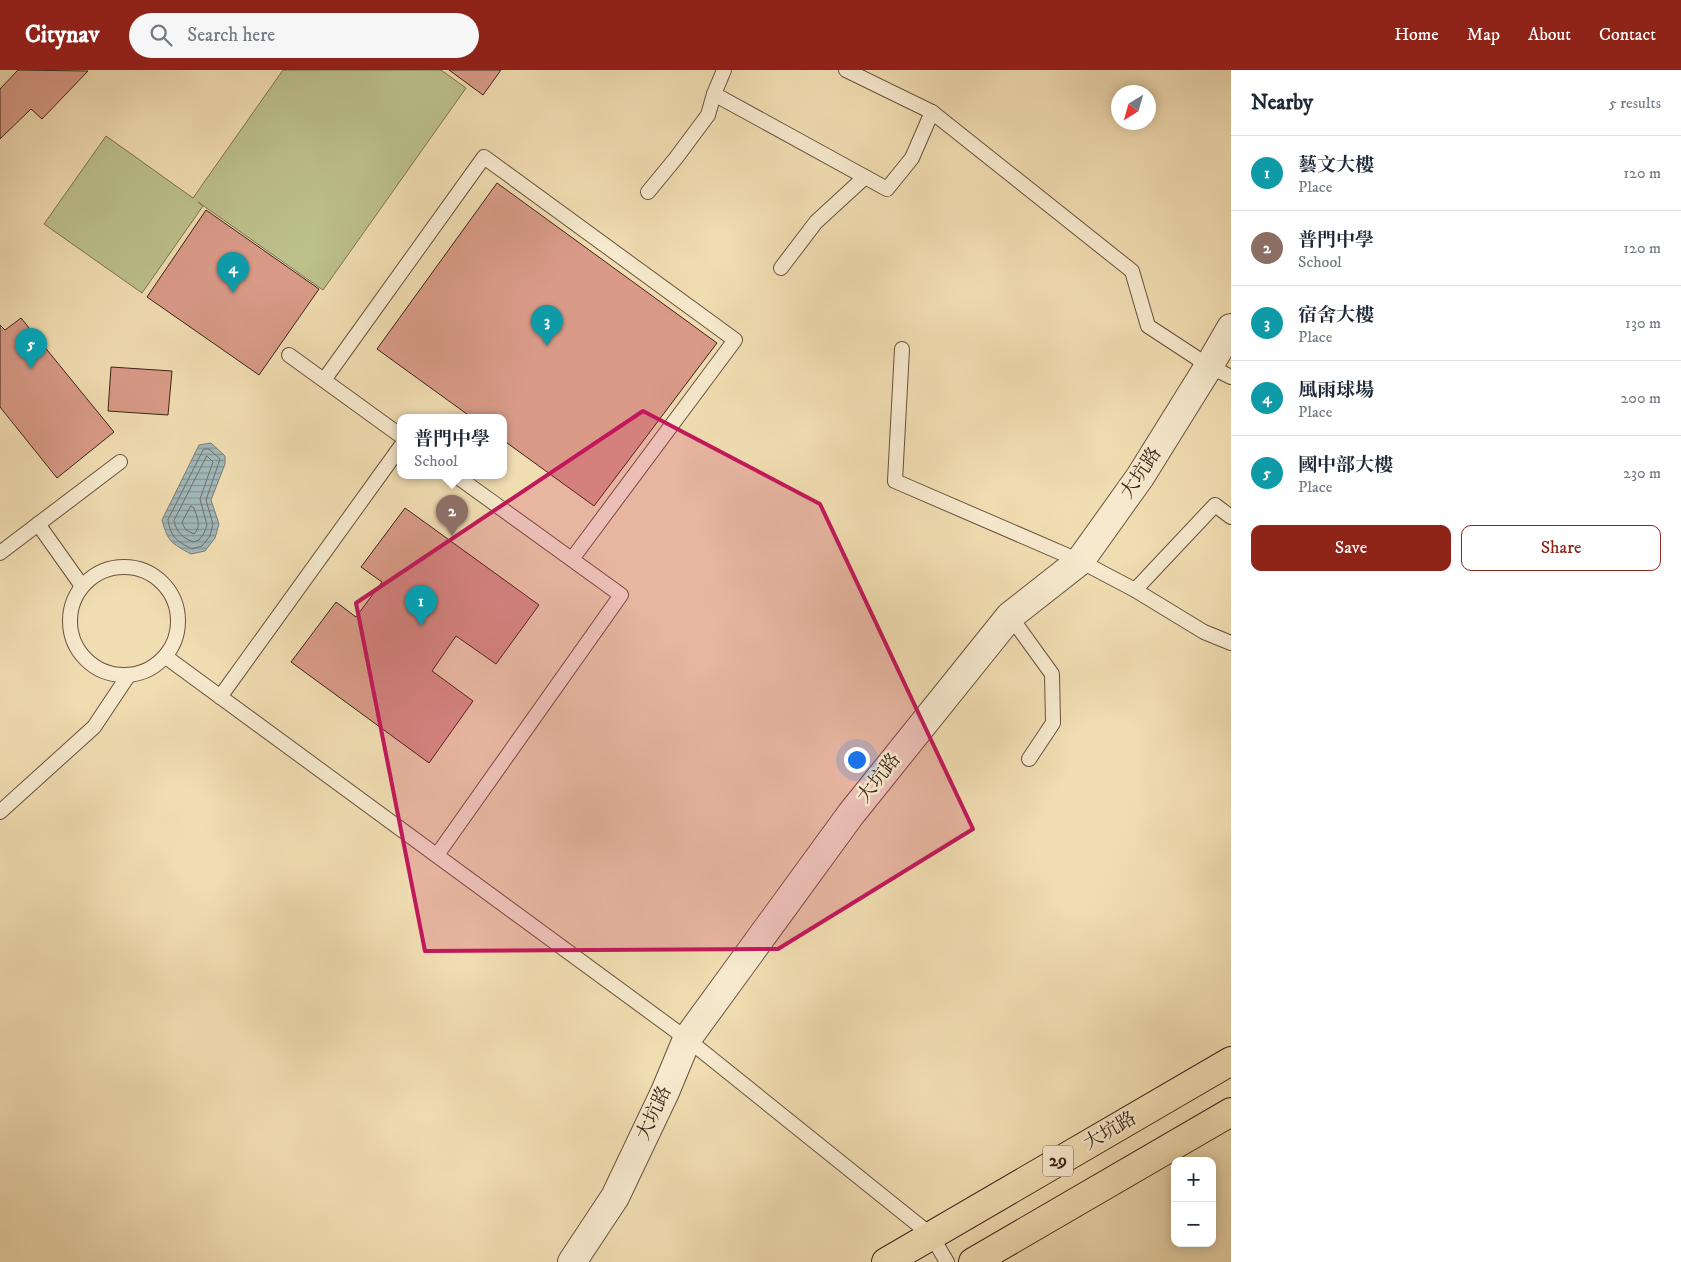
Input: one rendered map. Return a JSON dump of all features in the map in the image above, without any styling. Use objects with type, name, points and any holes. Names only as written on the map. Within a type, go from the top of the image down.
[{"type":"main road","name":"大坑路","points":[[886,1262],[1231,1061]]},
{"type":"main road","name":"29","points":[[973,1262],[1231,1112]]},
{"type":"street","name":"大坑路","points":[[572,1262],[615,1197],[687,1039],[851,814],[1010,616],[1080,561],[1140,477],[1220,372],[1231,328]]},
{"type":"lane","points":[[648,192],[708,115],[724,70]]},
{"type":"lane","points":[[846,70],[932,112],[1132,271],[1148,326],[1220,372]]},
{"type":"lane","points":[[714,94],[887,189],[912,158],[932,112]]},
{"type":"lane","points":[[324,380],[484,157],[735,340],[572,559]]},
{"type":"lane","points":[[781,268],[816,222],[865,177]]},
{"type":"lane","points":[[902,349],[895,481],[1080,561],[1135,590],[1204,632],[1231,643]]},
{"type":"lane","points":[[289,355],[397,433]]},
{"type":"lane","points":[[220,697],[397,452]]},
{"type":"lane","points":[[0,554],[120,462]]},
{"type":"lane","points":[[437,855],[621,595],[461,479]]},
{"type":"lane","points":[[1135,590],[1215,506],[1231,517]]},
{"type":"lane","points":[[38,524],[82,586]]},
{"type":"lane","points":[[119,567],[141,569],[159,580],[173,597],[178,617],[176,639],[166,657],[149,670],[128,676],[107,674],[88,663],[75,646],[69,626],[71,604],[82,586],[99,573],[119,567]]},
{"type":"lane","points":[[1010,616],[1052,674],[1053,723],[1029,759]]},
{"type":"lane","points":[[166,657],[687,1039],[931,1235],[947,1262]]},
{"type":"lane","points":[[0,812],[94,727],[128,676]]},
{"type":"highlighted area","points":[[643,411],[820,504],[973,829],[778,949],[425,951],[356,603]]},
{"type":"green space","points":[[283,70],[441,70],[466,88],[323,290],[198,202],[203,206],[142,293],[44,224],[106,136],[193,198]]},
{"type":"water","points":[[211,443],[225,456],[225,464],[211,500],[219,524],[215,538],[205,551],[191,554],[171,541],[162,520],[199,445]]},
{"type":"building","points":[[18,70],[88,71],[42,119],[31,109],[0,139],[0,89]]},
{"type":"building","points":[[449,70],[501,70],[483,95]]},
{"type":"building","points":[[497,183],[717,343],[594,506],[507,443],[507,414],[467,414],[377,349]]},
{"type":"building","points":[[206,210],[319,289],[259,375],[147,297]]},
{"type":"building","points":[[21,318],[114,432],[57,478],[0,407],[0,325],[5,330]]},
{"type":"building","points":[[111,367],[172,371],[168,415],[108,411]]},
{"type":"building","points":[[405,508],[539,605],[496,664],[456,636],[432,671],[473,701],[429,763],[291,662],[336,602],[356,617],[382,582],[361,567]]},
{"type":"place","name":"風雨球場","points":[[233,293]]},
{"type":"place","name":"宿舍大樓","points":[[547,346]]},
{"type":"place","name":"國中部大樓","points":[[31,369]]},
{"type":"place","name":"普門中學","points":[[452,536]]},
{"type":"place","name":"藝文大樓","points":[[421,626]]}]
